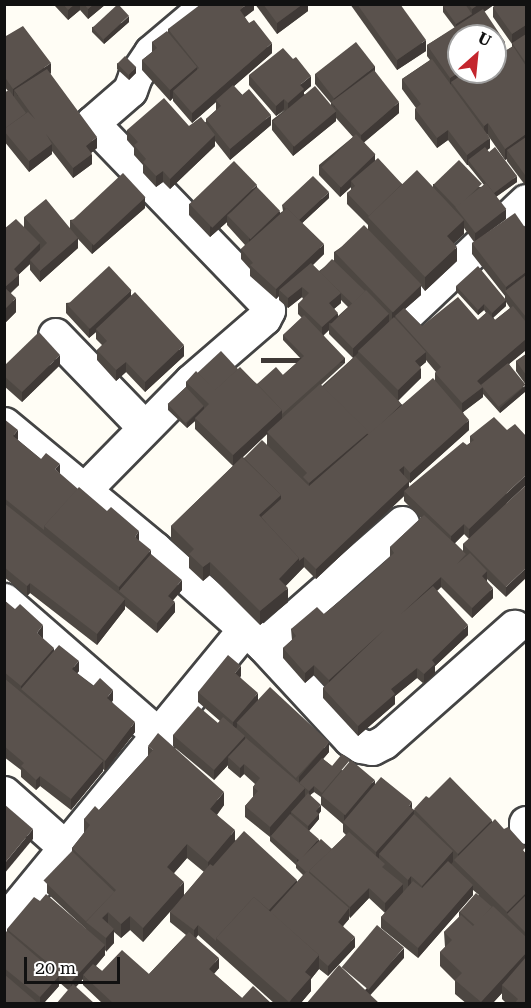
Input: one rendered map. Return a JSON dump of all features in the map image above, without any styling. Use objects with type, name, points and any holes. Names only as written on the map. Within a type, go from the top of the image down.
[{"type":"street","points":[[83,491],[191,381],[264,318],[268,310],[265,302],[92,123],[130,90],[135,76],[151,52],[208,4]]},
{"type":"street","points":[[352,366],[522,216]]},
{"type":"street","points":[[55,335],[144,427]]},
{"type":"street","points":[[4,424],[155,549],[254,638],[350,739],[372,748],[384,742],[522,628]]},
{"type":"street","points":[[4,922],[160,736],[254,638],[402,523]]},
{"type":"street","points":[[155,549],[179,526]]},
{"type":"street","points":[[4,600],[160,736]]},
{"type":"street","points":[[4,793],[66,848]]},
{"type":"building","points":[[63,4],[75,4],[68,10]]},
{"type":"building","points":[[84,4],[94,4],[88,9]]},
{"type":"building","points":[[118,4],[129,16],[103,40],[92,28]]},
{"type":"building","points":[[201,4],[247,4],[240,10],[249,23],[254,20],[272,43],[192,113],[173,91],[199,68],[168,29]]},
{"type":"building","points":[[263,4],[303,4],[277,23]]},
{"type":"building","points":[[357,4],[400,4],[426,40],[397,60]]},
{"type":"building","points":[[465,4],[472,14],[456,24],[443,6]]},
{"type":"building","points":[[468,4],[479,4],[472,9]]},
{"type":"building","points":[[496,4],[526,4],[526,25],[512,34],[493,7]]},
{"type":"building","points":[[483,9],[493,24],[460,24]]},
{"type":"building","points":[[23,26],[51,63],[13,89],[4,76],[4,34],[6,36]]},
{"type":"building","points":[[167,31],[197,67],[170,90],[142,60],[157,48],[152,42]]},
{"type":"building","points":[[447,32],[447,74],[427,45]]},
{"type":"building","points":[[526,34],[526,63],[512,43]]},
{"type":"building","points":[[356,42],[375,66],[334,98],[315,74]]},
{"type":"building","points":[[513,46],[526,66],[526,134],[505,149],[488,123],[484,126],[452,84],[507,84],[507,50]]},
{"type":"building","points":[[283,48],[293,59],[296,57],[311,76],[300,85],[304,89],[288,103],[284,99],[276,106],[249,75]]},
{"type":"building","points":[[125,56],[136,67],[129,75],[117,64]]},
{"type":"building","points":[[432,59],[447,79],[447,84],[450,84],[490,138],[467,155],[448,130],[437,138],[415,109],[421,104],[402,79]]},
{"type":"building","points":[[47,69],[97,137],[86,146],[92,154],[73,168],[46,134],[52,144],[29,161],[4,131],[28,112],[35,119],[14,90]]},
{"type":"building","points":[[374,70],[399,102],[361,135],[331,102]]},
{"type":"building","points":[[233,85],[242,95],[249,89],[271,115],[230,149],[206,119],[221,106],[216,100]]},
{"type":"building","points":[[315,86],[336,111],[294,147],[273,121]]},
{"type":"building","points":[[9,90],[26,113],[4,129],[4,93]]},
{"type":"building","points":[[164,98],[189,126],[201,117],[215,135],[170,179],[163,171],[156,176],[143,162],[146,159],[134,145],[138,142],[127,130]]},
{"type":"building","points":[[356,134],[375,154],[341,187],[321,167]]},
{"type":"building","points":[[526,137],[526,174],[525,175],[507,150]]},
{"type":"building","points":[[485,147],[489,152],[495,147],[517,176],[494,193],[468,160]]},
{"type":"building","points":[[378,158],[402,184],[369,216],[347,193],[355,186],[351,181]]},
{"type":"building","points":[[459,160],[482,184],[457,208],[434,184]]},
{"type":"building","points":[[234,161],[257,185],[212,228],[189,204]]},
{"type":"building","points":[[417,170],[464,220],[447,236],[457,247],[425,277],[368,217]]},
{"type":"building","points":[[123,173],[146,197],[94,246],[71,221]]},
{"type":"building","points":[[313,176],[329,192],[299,220],[282,205]]},
{"type":"building","points":[[486,183],[506,209],[476,233],[455,207]]},
{"type":"building","points":[[257,187],[280,211],[250,239],[228,215]]},
{"type":"building","points":[[46,199],[78,238],[40,271],[30,260],[47,243],[24,217]]},
{"type":"building","points":[[287,208],[324,244],[276,289],[250,265],[253,263],[241,249]]},
{"type":"building","points":[[515,213],[526,229],[526,272],[506,287],[472,243]]},
{"type":"building","points":[[16,219],[40,243],[14,269],[19,275],[5,287],[4,229]]},
{"type":"building","points":[[364,225],[422,285],[393,312],[335,253]]},
{"type":"building","points":[[332,259],[365,291],[353,304],[319,272]]},
{"type":"building","points":[[311,263],[341,293],[329,303],[338,313],[322,327],[298,304],[309,293],[302,287],[288,298],[279,290]]},
{"type":"building","points":[[109,266],[132,290],[90,329],[67,305]]},
{"type":"building","points":[[478,266],[506,300],[492,313],[484,304],[478,310],[456,286]]},
{"type":"building","points":[[526,275],[526,317],[505,291]]},
{"type":"building","points":[[4,287],[16,298],[4,310]]},
{"type":"building","points":[[366,290],[389,314],[353,348],[330,325]]},
{"type":"building","points":[[135,292],[184,345],[145,382],[126,362],[116,370],[97,350],[107,341],[96,329]]},
{"type":"building","points":[[458,297],[478,320],[487,312],[495,320],[513,306],[526,322],[526,339],[477,381],[483,387],[462,403],[435,373],[441,367],[395,316],[404,308],[422,326]]},
{"type":"building","points":[[304,315],[345,358],[282,414],[282,410],[257,384],[276,367],[283,375],[304,356],[283,335]]},
{"type":"building","points":[[394,317],[426,352],[415,361],[421,368],[398,390],[358,351]]},
{"type":"building","points":[[39,332],[60,355],[22,392],[4,376],[4,366]]},
{"type":"building","points":[[221,351],[238,369],[215,391],[198,373]]},
{"type":"building","points":[[526,354],[526,375],[516,361]]},
{"type":"building","points":[[355,356],[402,404],[369,435],[323,387]]},
{"type":"building","points":[[508,363],[526,385],[498,407],[481,385]]},
{"type":"building","points":[[240,367],[282,410],[233,455],[195,418],[209,404],[186,382],[196,371],[215,390]]},
{"type":"building","points":[[433,378],[469,420],[410,473],[404,466],[399,470],[409,481],[316,569],[304,557],[299,561],[299,558],[261,517],[281,499],[281,495],[244,458],[262,440],[309,486]]},
{"type":"building","points":[[320,384],[369,432],[309,483],[303,477],[307,473],[267,432]]},
{"type":"building","points":[[186,387],[204,406],[185,423],[168,404]]},
{"type":"building","points":[[494,417],[507,430],[515,424],[526,436],[526,475],[469,529],[464,524],[451,536],[404,491],[463,442],[467,445],[474,440],[470,436]]},
{"type":"building","points":[[4,419],[18,430],[13,436],[41,459],[46,453],[60,464],[55,469],[78,489],[44,526],[44,530],[4,498]]},
{"type":"building","points":[[242,457],[281,495],[259,515],[299,558],[279,579],[288,588],[260,611],[210,562],[203,567],[189,554],[194,549],[171,526]]},
{"type":"building","points":[[526,485],[526,568],[506,587],[463,544]]},
{"type":"building","points":[[79,487],[107,511],[111,507],[139,531],[135,537],[151,550],[119,587],[44,526]]},
{"type":"building","points":[[4,503],[125,599],[97,634],[30,583],[27,586],[4,567]]},
{"type":"building","points":[[424,515],[466,554],[457,564],[470,553],[487,571],[482,576],[493,588],[472,608],[441,577],[401,614],[433,586],[468,625],[432,660],[435,664],[424,674],[417,668],[391,689],[395,694],[358,726],[323,688],[385,629],[329,680],[314,665],[305,673],[283,648],[296,636],[291,629],[317,607],[324,614],[358,586],[394,553],[390,547]]},
{"type":"building","points":[[151,554],[182,580],[168,596],[175,602],[157,623],[119,591]]},
{"type":"building","points":[[4,600],[15,609],[20,604],[43,625],[37,633],[54,648],[21,686],[4,672]]},
{"type":"building","points":[[59,645],[79,661],[72,669],[93,686],[100,678],[113,690],[107,698],[135,722],[105,761],[21,689]]},
{"type":"building","points":[[228,655],[241,666],[235,673],[258,693],[233,722],[198,692]]},
{"type":"building","points":[[4,678],[103,761],[71,799],[40,776],[36,780],[21,766],[24,763],[4,746]]},
{"type":"building","points":[[270,687],[329,742],[296,778],[237,723]]},
{"type":"building","points":[[198,706],[218,723],[223,717],[245,736],[214,770],[173,735]]},
{"type":"building","points":[[158,733],[224,792],[210,809],[235,830],[208,862],[187,844],[167,867],[184,882],[143,928],[130,916],[121,924],[108,912],[102,918],[114,929],[106,938],[86,922],[116,890],[72,848],[90,825],[84,819],[95,806],[99,810],[153,750],[148,746]]},
{"type":"building","points":[[246,738],[305,788],[270,827],[245,806],[258,791],[253,787],[260,778],[244,764],[240,768],[228,757]]},
{"type":"building","points":[[342,754],[350,760],[322,793],[314,786],[309,791],[299,783],[322,758],[332,766]]},
{"type":"building","points":[[351,760],[375,780],[345,815],[321,795]]},
{"type":"building","points":[[381,777],[412,802],[409,806],[414,810],[376,852],[343,822]]},
{"type":"building","points":[[450,777],[492,820],[458,854],[414,809]]},
{"type":"building","points":[[308,793],[321,805],[316,811],[319,814],[308,826],[291,812]]},
{"type":"building","points":[[4,804],[33,829],[4,864]]},
{"type":"building","points":[[290,814],[319,839],[300,861],[271,836]]},
{"type":"building","points":[[414,814],[453,851],[422,886],[411,876],[408,880],[379,854]]},
{"type":"building","points":[[495,819],[504,829],[508,827],[526,847],[523,850],[526,854],[526,893],[507,912],[454,860]]},
{"type":"building","points":[[244,831],[297,880],[269,910],[254,897],[216,938],[216,941],[198,925],[194,930],[170,912],[210,864],[213,866]]},
{"type":"building","points":[[349,832],[385,864],[382,867],[403,884],[385,903],[369,888],[350,907],[309,871]]},
{"type":"building","points":[[321,839],[332,849],[309,871],[309,874],[296,863]]},
{"type":"building","points":[[72,851],[114,892],[86,921],[44,880]]},
{"type":"building","points":[[448,861],[473,885],[418,948],[381,917],[413,881],[422,888]]},
{"type":"building","points":[[307,871],[349,908],[338,922],[355,937],[328,966],[319,958],[319,955],[270,912]]},
{"type":"building","points":[[476,893],[492,907],[475,926],[460,912]]},
{"type":"building","points":[[46,894],[105,945],[71,982],[7,929],[34,897],[40,901]]},
{"type":"building","points":[[526,895],[526,933],[507,914]]},
{"type":"building","points":[[254,897],[319,955],[305,972],[311,977],[289,1002],[216,938]]},
{"type":"building","points":[[493,906],[526,937],[526,953],[481,1002],[455,980],[462,973],[440,952],[452,940],[444,932],[461,915],[473,926]]},
{"type":"building","points":[[377,925],[404,947],[368,990],[342,967]]},
{"type":"building","points":[[7,931],[59,976],[40,997],[4,968],[4,934]]},
{"type":"building","points":[[189,932],[219,958],[209,969],[242,998],[253,986],[272,1004],[114,1004],[83,975],[93,964],[102,971],[122,950],[149,974]]},
{"type":"building","points":[[526,957],[526,1004],[514,1004],[518,999],[502,985]]},
{"type":"building","points":[[339,965],[380,1004],[306,1004]]},
{"type":"building","points":[[4,974],[39,1004],[4,1004]]},
{"type":"building","points":[[73,984],[95,1004],[56,1004]]}]
